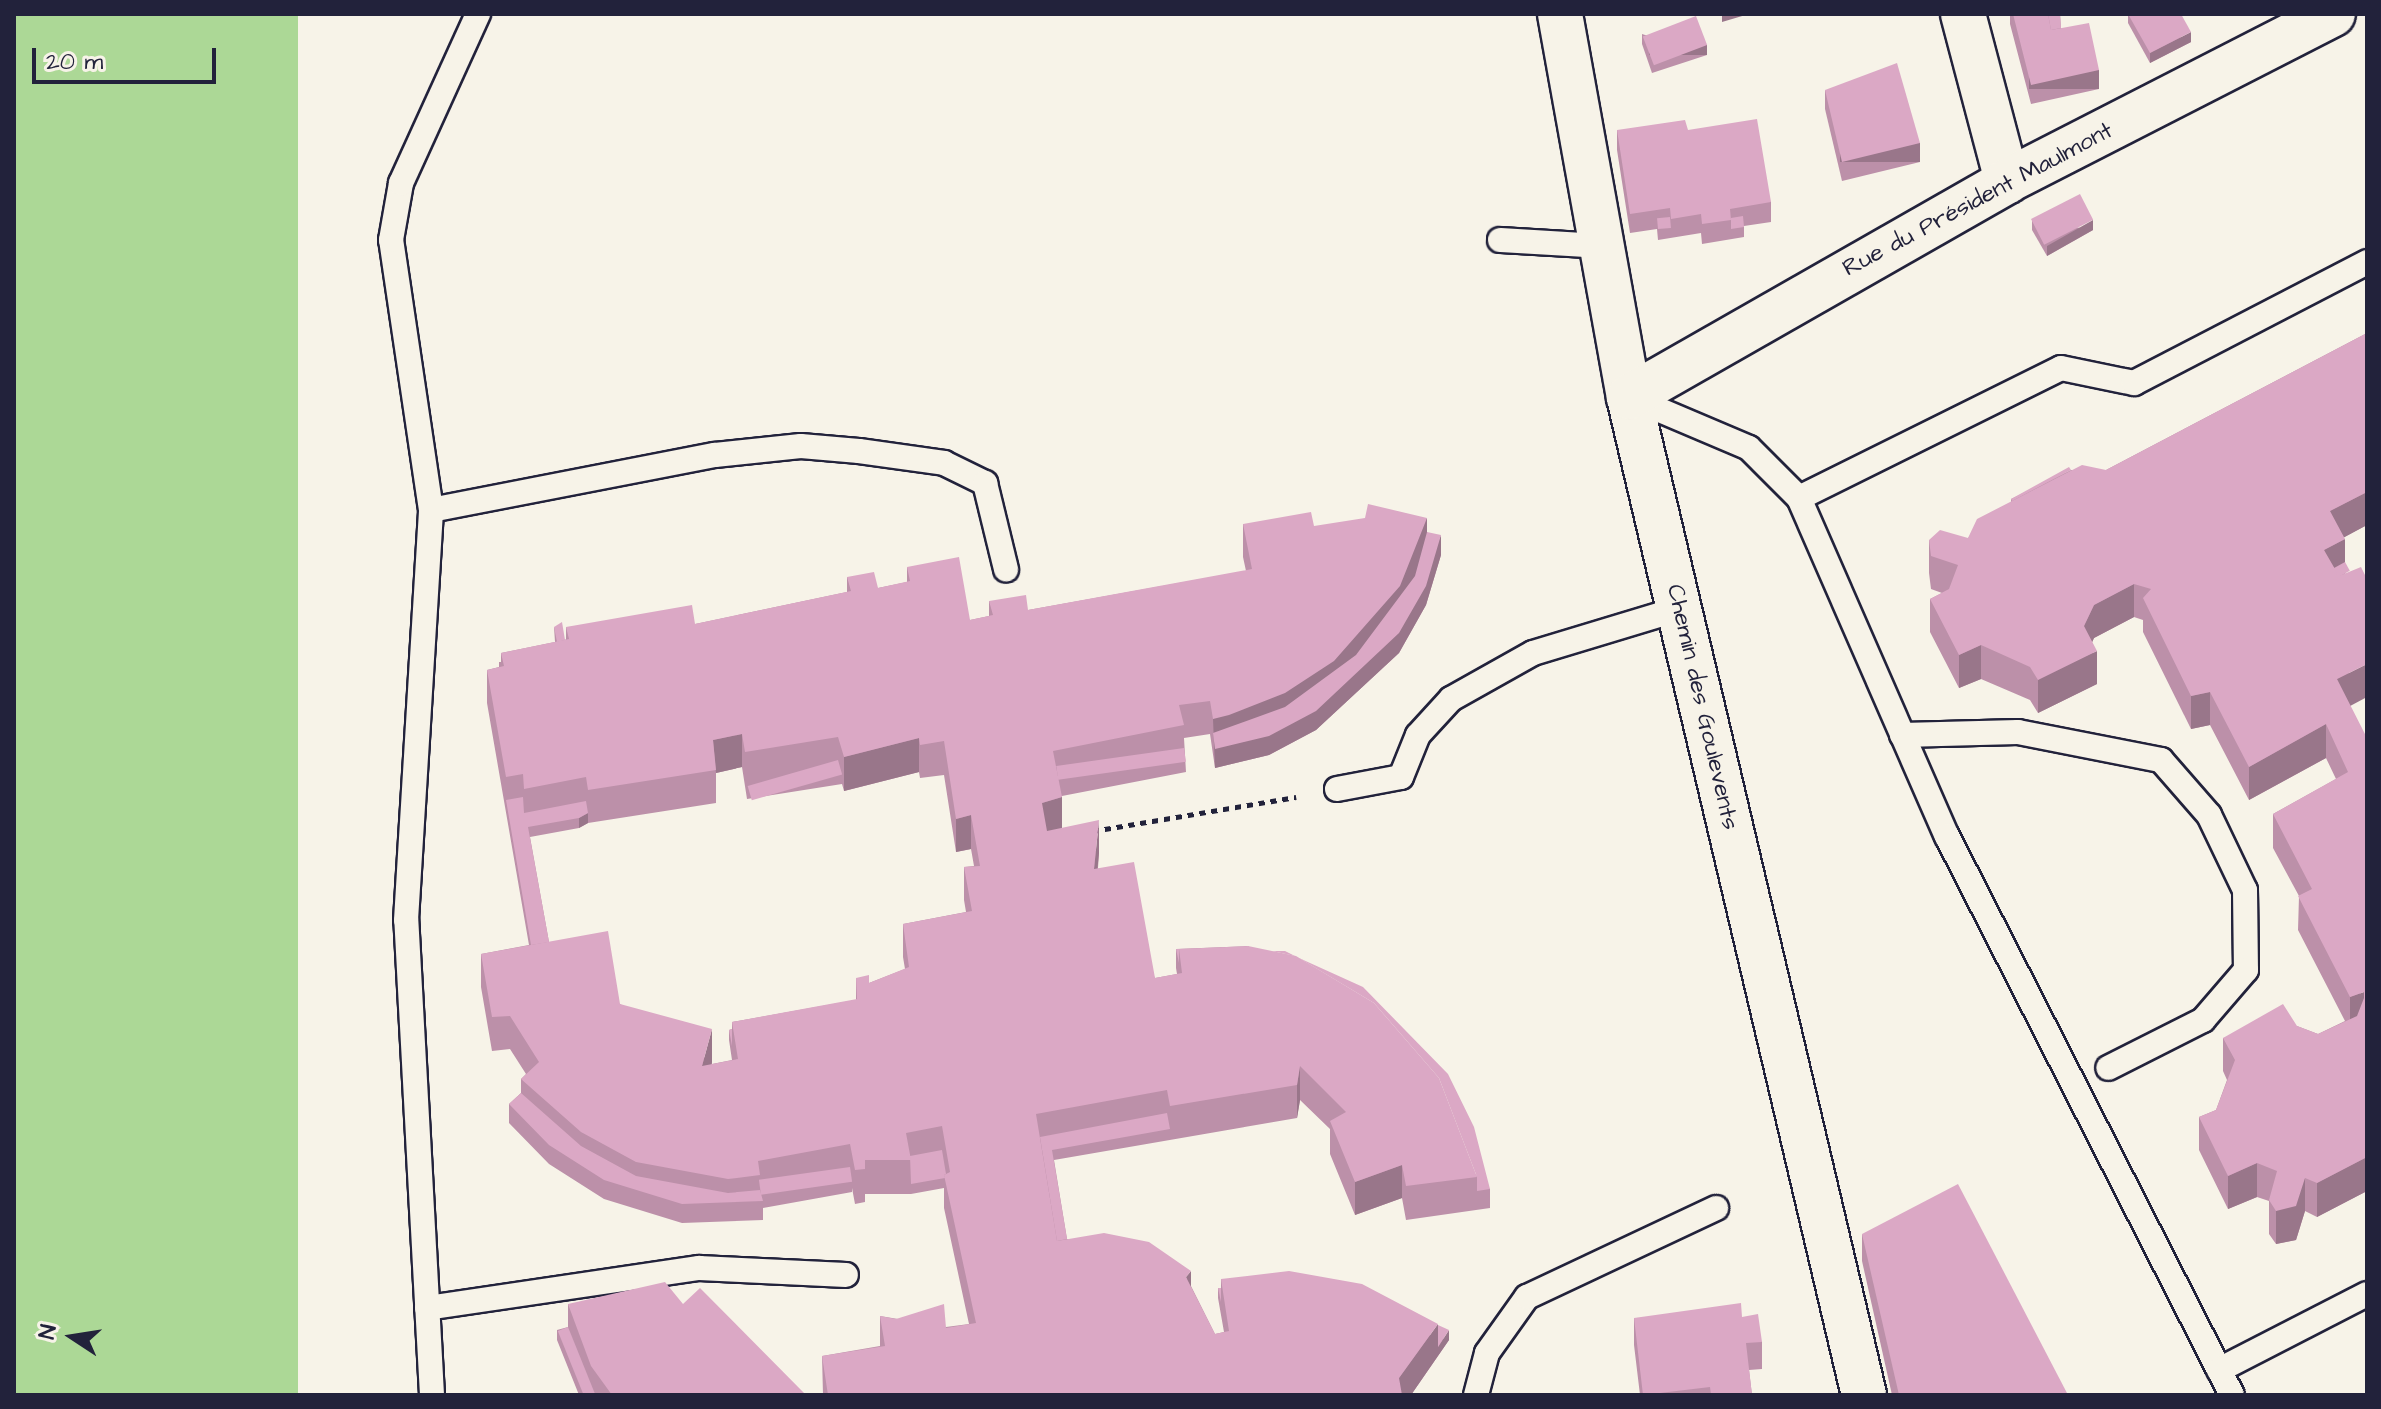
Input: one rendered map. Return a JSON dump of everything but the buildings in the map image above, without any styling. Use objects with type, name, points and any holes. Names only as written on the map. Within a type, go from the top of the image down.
[{"type":"street","name":"Chemin des Goulevents","points":[[1560,14],[1629,397],[1864,1395]]},
{"type":"street","points":[[1963,14],[2007,181]]},
{"type":"street","name":"Rue du Président Maulmont","points":[[1629,397],[2007,181],[2333,14]]},
{"type":"lane","points":[[432,1395],[406,920],[431,510],[391,240],[401,183],[478,14]]},
{"type":"lane","points":[[1500,240],[1600,246]]},
{"type":"lane","points":[[1799,498],[2061,368],[2134,383],[2367,262]]},
{"type":"lane","points":[[1629,397],[1749,448],[1799,498],[1902,735],[2232,1395]]},
{"type":"lane","points":[[431,510],[715,455],[801,446],[859,451],[944,463],[985,483],[1006,569]]},
{"type":"lane","points":[[1337,789],[1401,777],[1418,735],[1451,699],[1533,653],[1679,609]]},
{"type":"lane","points":[[1902,735],[2018,732],[2161,760],[2209,815],[2245,890],[2246,970],[2203,1020],[2108,1068]]},
{"type":"lane","points":[[1476,1395],[1487,1353],[1527,1297],[1716,1208]]},
{"type":"lane","points":[[427,1308],[699,1268],[846,1275]]},
{"type":"lane","points":[[2219,1370],[2367,1294]]},
{"type":"path","points":[[1086,832],[1337,789]]},
{"type":"green space","points":[[14,14],[298,14],[298,1395],[14,1395]]}]
